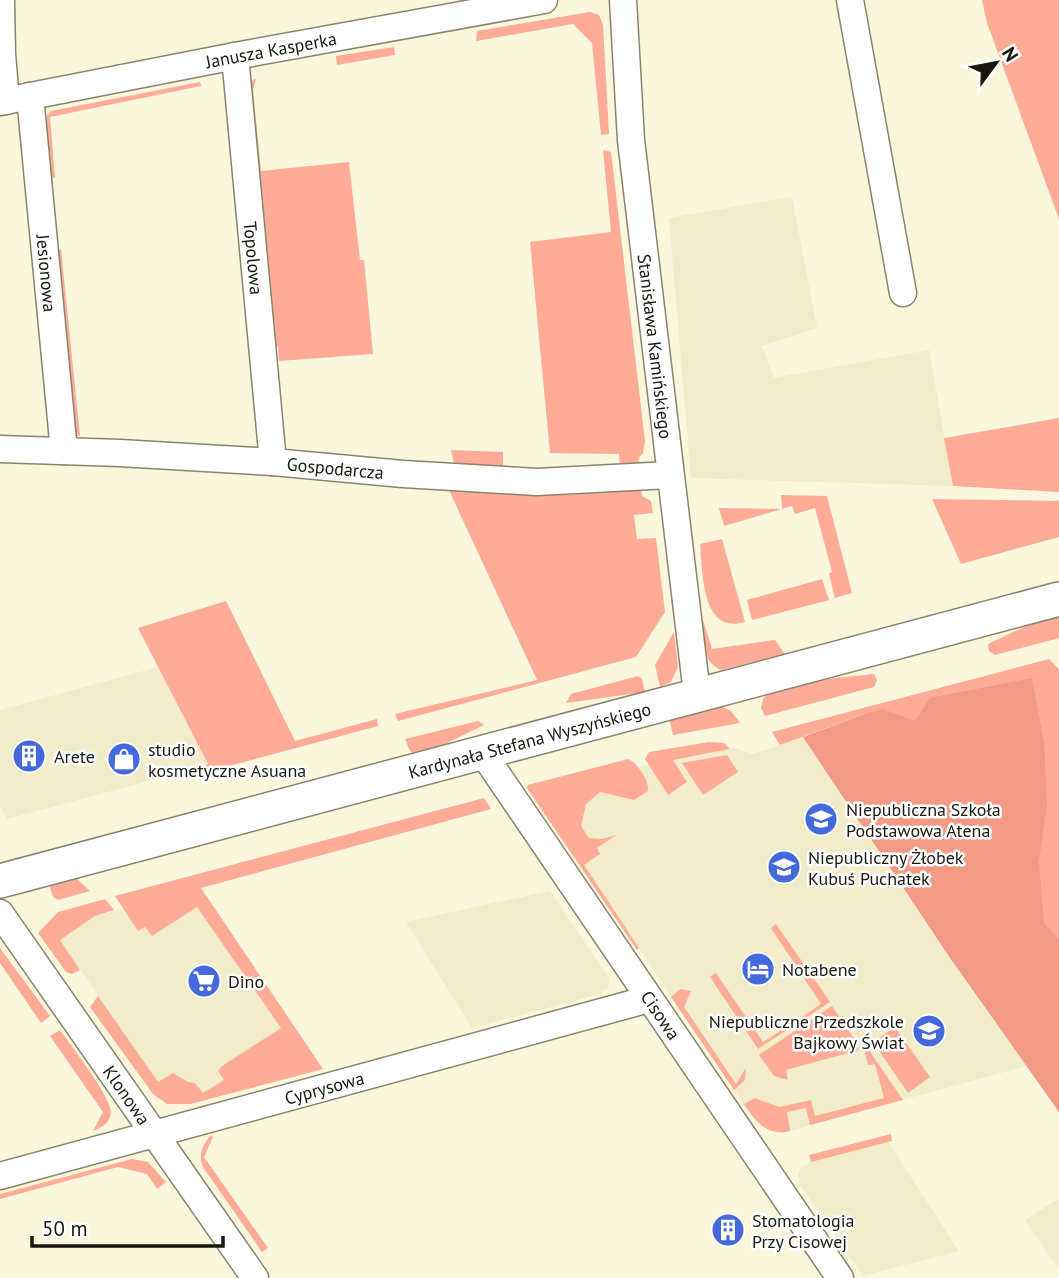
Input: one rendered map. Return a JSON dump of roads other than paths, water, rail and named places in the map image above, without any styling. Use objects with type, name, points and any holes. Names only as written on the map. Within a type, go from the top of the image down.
[{"type":"street","name":"Jesionowa","points":[[1,0],[2,54],[12,100],[64,451]]},
{"type":"street","name":"Janusza Kasperka","points":[[12,100],[544,0]]},
{"type":"street","name":"Stanisława Kamińskiego","points":[[623,0],[631,140],[697,694]]},
{"type":"street","points":[[850,0],[903,293]]},
{"type":"street","name":"Topolowa","points":[[236,56],[273,462]]},
{"type":"street","name":"Gospodarcza","points":[[0,449],[273,462],[537,482],[670,475]]},
{"type":"street","name":"Kardynała Stefana Wyszyńskiego","points":[[0,881],[1059,599]]},
{"type":"street","name":"Cisowa","points":[[482,751],[840,1278]]},
{"type":"street","name":"Klonowa","points":[[0,913],[255,1278]]},
{"type":"street","name":"Cyprysowa","points":[[0,1176],[649,999]]},
{"type":"place","name":"Arete","points":[[29,756]]},
{"type":"place","name":"studio kosmetyczne Asuana","points":[[124,759]]},
{"type":"place","name":"Niepubliczna Szkoła Podstawowa Atena","points":[[821,819]]},
{"type":"place","name":"Niepubliczny Żłobek Kubuś Puchatek","points":[[784,867]]},
{"type":"place","name":"Notabene","points":[[758,969]]},
{"type":"place","name":"Dino","points":[[204,981]]},
{"type":"place","name":"Niepubliczne Przedszkole Bajkowy Świat","points":[[929,1031]]},
{"type":"place","name":"Stomatologia Przy Cisowej","points":[[728,1230]]}]
